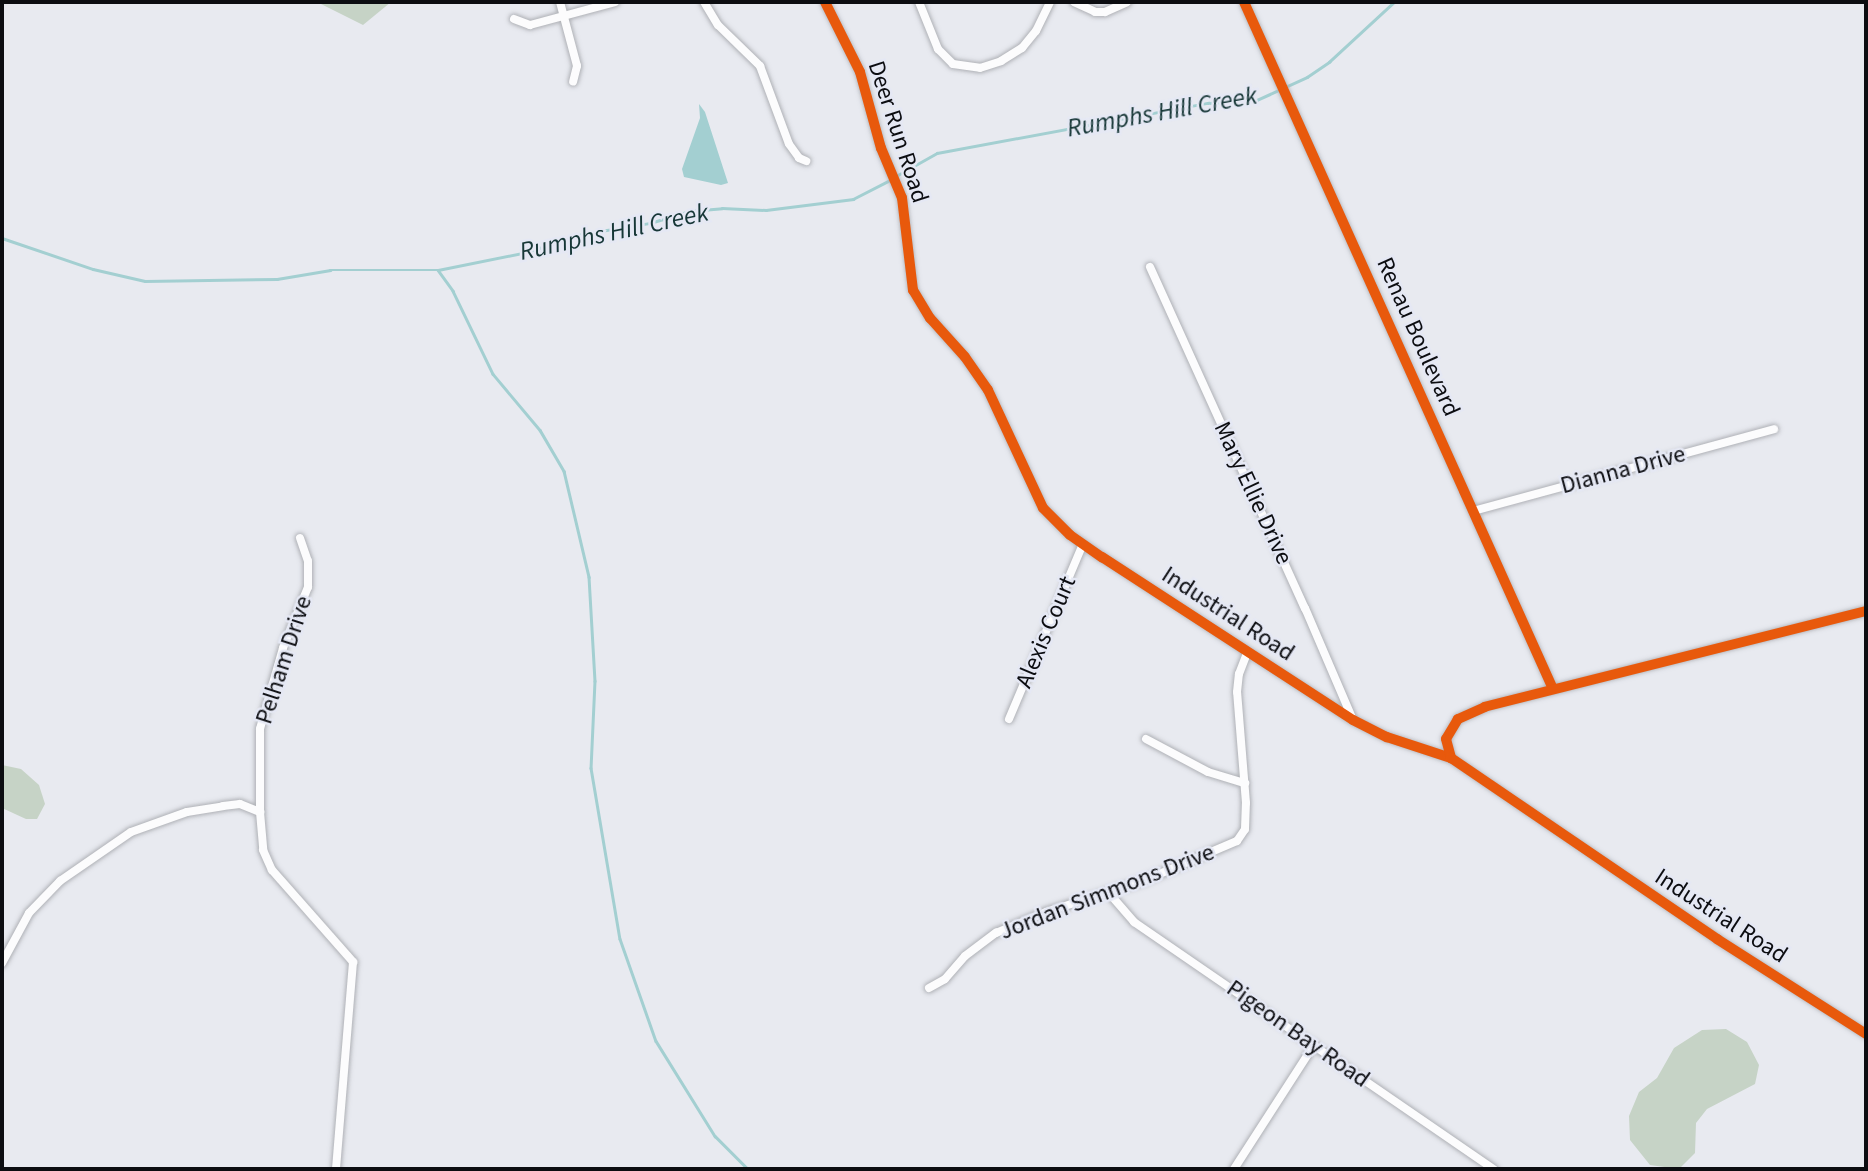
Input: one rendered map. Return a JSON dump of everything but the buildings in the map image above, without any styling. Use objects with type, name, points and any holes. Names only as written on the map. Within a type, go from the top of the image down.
[{"type":"street","points":[[560,2],[577,66],[573,82]]},
{"type":"street","points":[[514,19],[530,25],[615,2]]},
{"type":"street","points":[[704,2],[718,25],[760,66],[789,144],[799,158],[806,162]]},
{"type":"street","name":"Deer Run Road","points":[[824,2],[860,72],[881,148],[902,198],[913,290],[930,318],[965,357],[988,390],[1019,458]]},
{"type":"street","points":[[919,2],[938,49],[953,64],[981,68],[1001,61],[1022,48],[1035,31],[1050,2]]},
{"type":"street","points":[[1074,2],[1094,12],[1105,12],[1128,2]]},
{"type":"street","name":"Renau Boulevard","points":[[1244,2],[1553,690]]},
{"type":"street","name":"Mary Ellie Drive","points":[[1150,267],[1305,607],[1353,720]]},
{"type":"street","name":"Dianna Drive","points":[[1473,510],[1774,429]]},
{"type":"street","name":"Industrial Road","points":[[1019,458],[1043,508],[1083,544],[1353,720],[1387,737],[1451,758],[1717,939],[1866,1034]]},
{"type":"street","name":"Pelham Drive","points":[[300,538],[308,561],[308,587],[283,648],[260,729],[260,812],[263,850],[272,870],[353,962],[337,1169]]},
{"type":"street","name":"Alexis Court","points":[[1009,719],[1083,544]]},
{"type":"street","points":[[1451,758],[1446,739],[1458,719],[1485,708],[1866,611]]},
{"type":"street","name":"Jordan Simmons Drive","points":[[929,988],[944,979],[965,956],[996,933],[1046,912],[1143,881],[1237,841],[1246,822],[1237,692],[1239,674],[1248,653]]},
{"type":"street","points":[[1146,739],[1208,772],[1245,783]]},
{"type":"street","points":[[2,963],[29,913],[60,881],[131,832],[187,812],[223,806],[240,804],[260,812]]},
{"type":"street","name":"Pigeon Bay Road","points":[[1108,892],[1126,917],[1493,1169]]},
{"type":"street","points":[[1234,1169],[1314,1045]]},
{"type":"green space","points":[[317,2],[391,2],[363,25]]},
{"type":"green space","points":[[2,765],[21,769],[39,785],[45,804],[37,819],[26,819],[2,808]]},
{"type":"green space","points":[[1726,1029],[1747,1042],[1759,1065],[1755,1084],[1707,1109],[1696,1123],[1695,1153],[1679,1169],[1650,1165],[1630,1140],[1629,1116],[1639,1092],[1657,1078],[1674,1048],[1702,1030]]},
{"type":"water","points":[[699,104],[705,112],[728,183],[721,185],[684,177],[682,169],[700,118]]},
{"type":"waterway","name":"Rumphs Hill Creek","points":[[896,176],[937,153],[1208,103],[1257,100],[1307,77],[1329,62],[1394,2]]},
{"type":"waterway","name":"Rumphs Hill Creek","points":[[2,238],[93,269],[145,281],[277,279],[330,270],[438,270],[527,252],[582,234],[650,223],[690,211],[722,208],[766,210],[853,199],[890,180]]},
{"type":"waterway","points":[[438,270],[453,291],[493,374],[540,430],[564,471],[589,577],[595,681],[591,768],[620,939],[656,1041],[715,1136],[748,1169]]},
{"type":"cycle path","points":[[825,2],[860,72],[881,148],[902,198],[913,290],[930,318],[965,357],[988,390],[1043,508],[1070,535],[1102,557],[1353,720],[1387,737],[1451,758]]},
{"type":"cycle path","points":[[1244,2],[1553,689]]},
{"type":"cycle path","points":[[1866,611],[1485,707],[1458,719],[1446,739],[1451,758],[1717,939],[1866,1034]]}]
